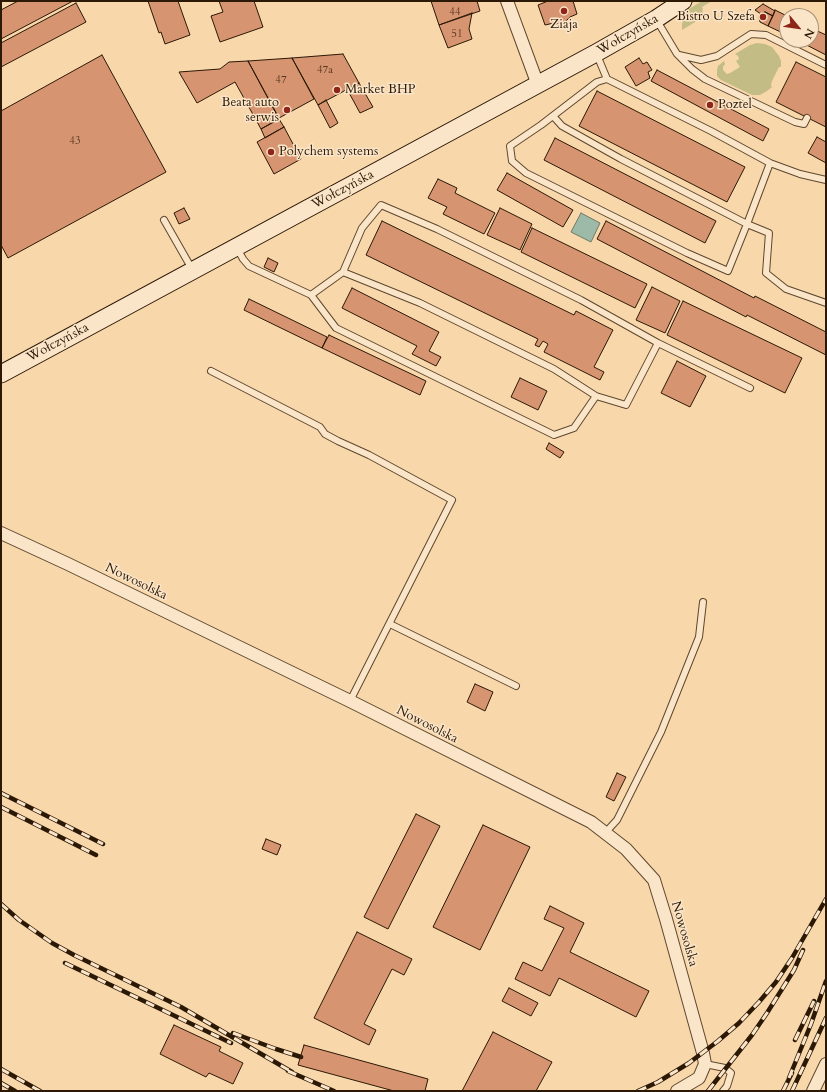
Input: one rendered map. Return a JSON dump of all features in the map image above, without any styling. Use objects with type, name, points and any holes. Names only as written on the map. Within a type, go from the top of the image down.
[{"type":"street","points":[[507,1],[538,85]]},
{"type":"street","name":"Wołczyńska","points":[[1,374],[538,85],[656,19],[683,1]]},
{"type":"street","name":"Nowosolska","points":[[1,533],[350,701],[591,822],[626,849],[654,880],[705,1064]]},
{"type":"street","points":[[677,1091],[699,1078],[705,1064]]},
{"type":"street","points":[[813,1091],[826,1064]]},
{"type":"lane","points":[[656,19],[677,54],[692,69],[706,78],[795,122],[804,124],[808,118]]},
{"type":"lane","points":[[677,54],[701,60],[717,56],[751,34],[766,35],[826,65]]},
{"type":"lane","points":[[596,53],[606,79],[711,131],[770,163],[800,174],[826,180]]},
{"type":"lane","points":[[606,79],[597,82],[553,116],[510,146],[512,161],[526,173],[687,253],[728,271],[770,163]]},
{"type":"lane","points":[[553,116],[568,130],[621,159],[747,224],[769,233],[766,273],[786,289],[826,303]]},
{"type":"lane","points":[[311,295],[343,272],[362,228],[381,205],[437,229],[574,297],[658,343],[750,388]]},
{"type":"lane","points":[[164,220],[193,270]]},
{"type":"lane","points":[[236,247],[249,266],[311,295],[336,328],[554,435],[574,428],[596,396]]},
{"type":"lane","points":[[343,272],[420,302],[554,369],[596,396],[626,405],[658,343]]},
{"type":"lane","points":[[211,371],[320,427],[325,434],[369,455],[452,500],[350,701]]},
{"type":"lane","points":[[605,833],[617,820],[661,732],[699,637],[703,602]]},
{"type":"lane","points":[[390,624],[516,686]]},
{"type":"lane","points":[[705,1064],[725,1068],[731,1073],[724,1091]]},
{"type":"shaded area","points":[[702,1],[712,1],[702,7],[702,11],[705,16],[682,30],[685,13]]},
{"type":"shaded area","points":[[757,43],[772,47],[779,56],[781,67],[779,67],[772,81],[772,87],[760,95],[752,95],[721,80],[717,76],[717,70],[718,66],[724,61],[725,64],[723,70],[727,74],[740,67],[736,61],[739,59],[738,56],[735,54],[750,45]]},
{"type":"shaded area","points":[[581,213],[600,223],[591,242],[571,232]]},
{"type":"building","points":[[18,1],[73,1],[1,39],[1,10]]},
{"type":"building","points":[[148,1],[178,1],[190,35],[165,44],[161,32],[159,33]]},
{"type":"building","points":[[219,1],[254,1],[263,27],[220,42],[211,16],[223,12]]},
{"type":"building","points":[[431,1],[477,1],[480,11],[439,25]]},
{"type":"building","points":[[548,1],[573,1],[577,14],[570,17],[563,23],[545,25],[538,5]]},
{"type":"building","points":[[76,3],[86,22],[1,67],[1,43]]},
{"type":"building","points":[[763,4],[775,11],[773,16],[765,12],[761,14],[755,10]]},
{"type":"building","points":[[775,10],[779,12],[779,31],[768,26]]},
{"type":"building","points":[[765,12],[773,16],[768,26],[760,22],[759,17]]},
{"type":"building","points":[[472,13],[469,29],[472,39],[448,48],[439,25]]},
{"type":"building","points":[[819,32],[826,35],[826,55],[812,48],[819,48]]},
{"type":"building","points":[[343,54],[359,83],[318,105],[292,58]]},
{"type":"building","points":[[102,55],[166,172],[8,258],[1,245],[1,111]]},
{"type":"building","points":[[292,58],[314,99],[279,118],[248,61]]},
{"type":"building","points":[[639,58],[643,64],[647,62],[652,70],[648,72],[650,78],[636,86],[625,67]]},
{"type":"building","points":[[248,61],[279,119],[261,129],[235,82],[197,103],[179,72],[220,69],[229,62]]},
{"type":"building","points":[[796,62],[826,77],[826,127],[776,102]]},
{"type":"building","name":"Poztel","points":[[657,70],[769,129],[763,141],[651,81]]},
{"type":"building","points":[[359,83],[373,107],[360,113],[347,89]]},
{"type":"building","points":[[597,91],[745,167],[727,202],[579,126]]},
{"type":"building","points":[[326,100],[338,123],[330,128],[318,105]]},
{"type":"building","points":[[279,119],[284,127],[265,138],[261,129]]},
{"type":"building","points":[[284,127],[301,159],[274,174],[257,142]]},
{"type":"building","points":[[817,137],[826,142],[826,163],[808,153]]},
{"type":"building","points":[[555,138],[716,221],[705,243],[544,160]]},
{"type":"building","points":[[507,173],[573,210],[563,227],[497,190]]},
{"type":"building","points":[[438,179],[457,188],[455,193],[495,213],[484,234],[443,214],[447,207],[428,198]]},
{"type":"building","points":[[184,208],[190,219],[179,224],[174,213]]},
{"type":"building","points":[[500,208],[532,224],[520,250],[487,235]]},
{"type":"building","points":[[382,221],[574,315],[576,311],[613,330],[594,367],[604,372],[600,380],[544,352],[548,344],[543,341],[539,347],[535,345],[538,339],[366,255]]},
{"type":"building","points":[[606,221],[754,298],[755,296],[826,332],[826,355],[747,315],[746,317],[597,239]]},
{"type":"building","points":[[532,228],[647,284],[635,308],[521,252]]},
{"type":"building","points":[[268,258],[278,263],[274,272],[264,267]]},
{"type":"building","points":[[652,287],[680,301],[665,333],[636,320]]},
{"type":"building","points":[[352,288],[439,332],[429,351],[441,357],[436,366],[412,354],[417,346],[342,308]]},
{"type":"building","points":[[249,299],[327,337],[322,348],[244,310]]},
{"type":"building","points":[[683,301],[802,358],[785,393],[667,335]]},
{"type":"building","points":[[329,335],[426,381],[420,395],[322,348]]},
{"type":"building","points":[[677,361],[706,376],[690,407],[661,393]]},
{"type":"building","points":[[520,378],[547,391],[538,410],[511,397]]},
{"type":"building","points":[[549,443],[564,452],[560,458],[546,449]]},
{"type":"building","points":[[475,684],[493,692],[485,711],[467,702]]},
{"type":"building","points":[[617,773],[626,777],[614,801],[606,797]]},
{"type":"building","points":[[416,814],[440,826],[388,929],[364,917]]},
{"type":"building","points":[[483,825],[530,847],[480,950],[433,927]]},
{"type":"building","points":[[266,839],[281,845],[277,855],[262,849]]},
{"type":"building","points":[[550,906],[584,923],[570,952],[649,991],[636,1017],[559,978],[550,996],[515,979],[523,962],[542,971],[564,928],[544,919]]},
{"type":"building","points":[[357,932],[412,959],[404,975],[392,969],[364,1024],[376,1030],[369,1045],[314,1018]]},
{"type":"building","points":[[509,988],[538,1003],[531,1016],[502,1001]]},
{"type":"building","points":[[174,1025],[221,1047],[219,1051],[243,1063],[233,1084],[209,1073],[206,1077],[160,1054]]},
{"type":"building","points":[[493,1032],[552,1062],[536,1091],[462,1091]]},
{"type":"building","points":[[304,1045],[428,1079],[425,1091],[394,1091],[298,1065]]},
{"type":"railway","points":[[1,793],[103,844]]},
{"type":"railway","points":[[1,807],[96,855]]},
{"type":"railway","points":[[638,1091],[658,1082],[689,1063],[739,1023],[776,982],[792,958],[826,899]]},
{"type":"railway","points":[[1,904],[19,920],[52,943],[181,1007],[292,1072]]},
{"type":"railway","points":[[708,1091],[752,1035],[767,1013],[794,970],[803,950]]},
{"type":"railway","points":[[65,963],[231,1043]]},
{"type":"railway","points":[[789,1078],[811,1024],[826,981]]},
{"type":"railway","points":[[795,1040],[814,1001]]},
{"type":"railway","points":[[792,1091],[826,1018]]},
{"type":"railway","points":[[233,1033],[301,1057]]},
{"type":"railway","points":[[1,1069],[40,1091]]},
{"type":"railway","points":[[288,1071],[334,1091]]},
{"type":"railway","points":[[783,1091],[792,1073]]},
{"type":"railway","points":[[1,1083],[15,1091]]},
{"type":"place","name":"Ziaja","points":[[564,11]]},
{"type":"place","name":"Bistro U Szefa","points":[[763,17]]},
{"type":"place","name":"Market BHP","points":[[337,90]]},
{"type":"place","name":"Poztel","points":[[710,105]]},
{"type":"place","name":"Beata auto serwis","points":[[287,110]]},
{"type":"place","name":"Polychem systems","points":[[271,152]]}]
